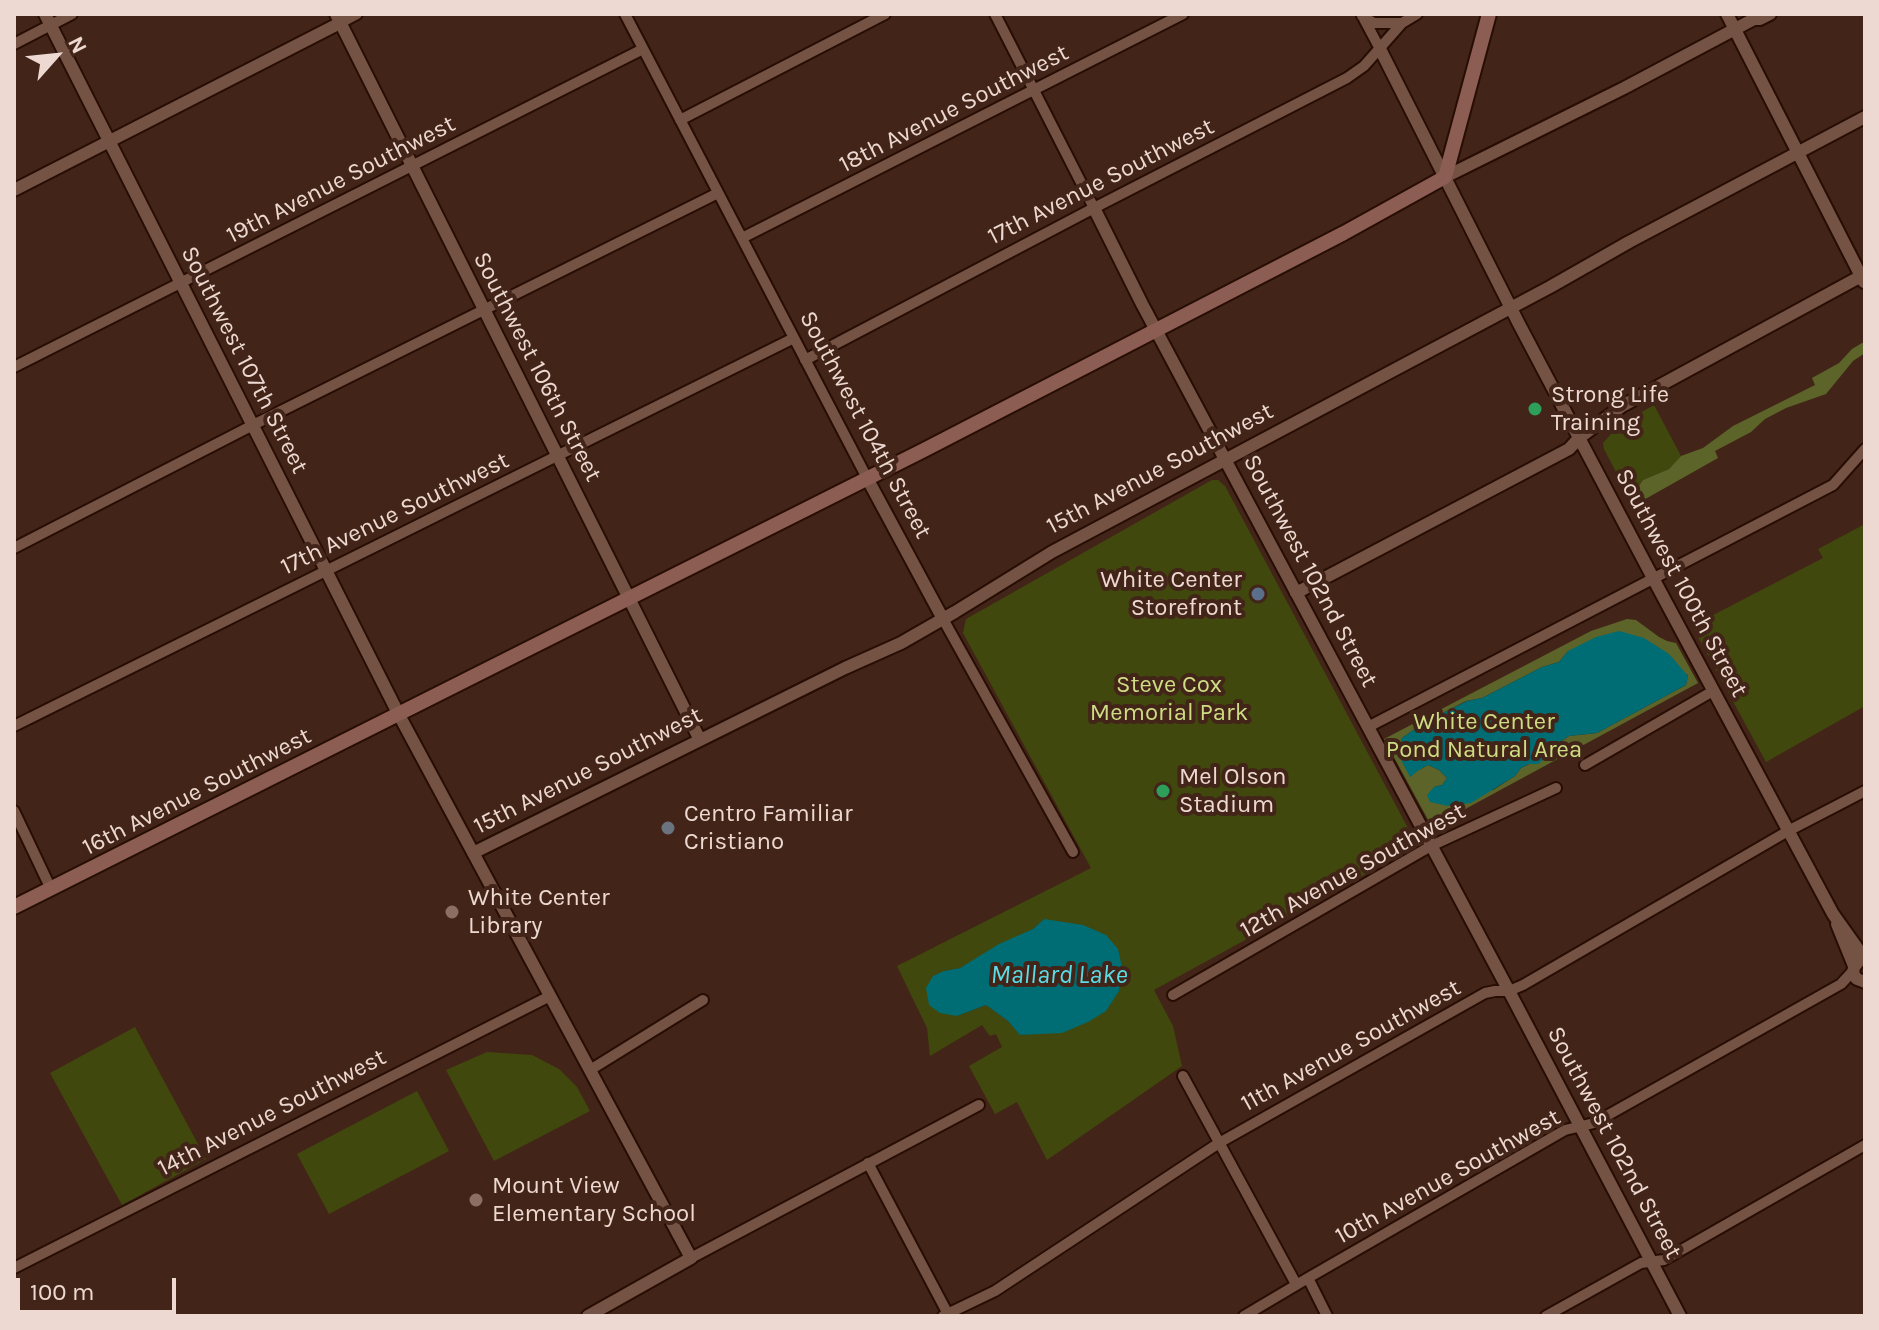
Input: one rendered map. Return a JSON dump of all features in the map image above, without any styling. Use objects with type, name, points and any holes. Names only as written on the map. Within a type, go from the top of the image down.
[{"type":"main road","points":[[1445,177],[1489,14]]},
{"type":"main road","name":"16th Avenue Southwest","points":[[14,907],[867,478],[1358,226],[1445,177]]},
{"type":"street","points":[[14,44],[48,20],[72,14]]},
{"type":"street","points":[[14,190],[338,18],[357,14]]},
{"type":"street","name":"Southwest 104th Street","points":[[625,14],[867,478],[1073,852]]},
{"type":"street","points":[[680,120],[885,14]]},
{"type":"street","name":"Southwest 102nd Street","points":[[995,14],[1156,330],[1680,1316]]},
{"type":"street","name":"18th Avenue Southwest","points":[[742,238],[1183,14]]},
{"type":"street","name":"17th Avenue Southwest","points":[[805,360],[1347,78],[1364,66],[1402,23],[1417,14]]},
{"type":"street","points":[[1296,593],[1569,449],[1622,406],[1864,278],[1727,14]]},
{"type":"street","points":[[1445,177],[1611,95],[1755,16],[1760,19],[1770,14]]},
{"type":"street","points":[[1362,15],[1374,23],[1402,23]]},
{"type":"street","name":"Southwest 100th Street","points":[[1362,15],[1511,308],[1833,914],[1861,973]]},
{"type":"street","name":"Southwest 106th Street","points":[[338,18],[700,740]]},
{"type":"street","name":"Southwest 107th Street","points":[[48,20],[399,715],[691,1258]]},
{"type":"street","name":"19th Avenue Southwest","points":[[14,367],[643,49]]},
{"type":"street","name":"15th Avenue Southwest","points":[[473,853],[901,643],[1052,552],[1865,117]]},
{"type":"street","points":[[14,548],[718,193]]},
{"type":"street","name":"17th Avenue Southwest","points":[[14,726],[794,338]]},
{"type":"street","points":[[1368,727],[1833,485],[1865,449]]},
{"type":"street","points":[[1585,765],[1713,691]]},
{"type":"street","name":"12th Avenue Southwest","points":[[1173,995],[1431,846],[1556,788]]},
{"type":"street","name":"11th Avenue Southwest","points":[[947,1315],[995,1291],[1219,1143],[1485,993],[1509,991],[1788,831],[1865,791]]},
{"type":"street","points":[[14,811],[51,889]]},
{"type":"street","name":"10th Avenue Southwest","points":[[1244,1316],[1565,1130],[1594,1123],[1861,973]]},
{"type":"street","name":"14th Avenue Southwest","points":[[14,1268],[550,996]]},
{"type":"street","points":[[590,1070],[703,1000]]},
{"type":"street","points":[[1183,1076],[1296,1284]]},
{"type":"street","points":[[588,1316],[979,1105]]},
{"type":"street","points":[[1546,1316],[1641,1263],[1664,1260],[1865,1145]]},
{"type":"street","points":[[868,1163],[947,1315]]},
{"type":"street","points":[[1308,1278],[1327,1316]]},
{"type":"green space","points":[[1865,343],[1865,353],[1853,361],[1826,394],[1765,419],[1751,432],[1715,451],[1718,458],[1633,506],[1630,499],[1643,480],[1669,469],[1681,456],[1703,448],[1733,426],[1815,385],[1812,378],[1839,363]]},
{"type":"green space","points":[[1654,405],[1681,456],[1669,469],[1643,480],[1630,499],[1603,443],[1619,425]]},
{"type":"green space","name":"Steve Cox Memorial Park","points":[[1212,480],[1218,480],[1225,486],[1416,843],[1411,849],[1154,990],[1173,1026],[1182,1066],[1047,1160],[1017,1102],[995,1114],[969,1066],[1002,1047],[996,1034],[990,1036],[982,1025],[930,1056],[927,1028],[897,966],[1091,868],[963,633],[966,619]],"holes":[[[1044,919],[1041,1033],[1021,1035],[986,1005],[957,1016],[944,971],[960,968],[1033,929]]]},
{"type":"green space","points":[[1865,524],[1865,706],[1766,762],[1692,626],[1823,558],[1818,549]]},
{"type":"green space","points":[[1627,619],[1636,620],[1659,637],[1676,643],[1698,683],[1432,827],[1384,739],[1591,631]],"holes":[[[1568,651],[1688,675],[1686,685],[1597,733],[1569,736],[1557,744],[1549,755],[1521,768],[1515,776],[1493,790],[1434,787],[1442,785],[1447,778],[1439,770],[1428,765],[1419,770],[1398,754],[1402,738],[1423,723],[1466,701],[1482,698],[1542,667],[1559,662]]]},
{"type":"green space","points":[[135,1027],[206,1159],[122,1205],[50,1073]]},
{"type":"green space","points":[[487,1052],[532,1055],[559,1069],[577,1087],[590,1111],[494,1161],[446,1070]]},
{"type":"green space","points":[[417,1091],[449,1151],[329,1214],[297,1154]]},
{"type":"water","name":"White Center Pond Natural Area","points":[[1619,631],[1644,638],[1669,654],[1688,676],[1686,685],[1597,733],[1569,736],[1538,764],[1521,768],[1515,776],[1471,803],[1448,806],[1430,802],[1427,795],[1447,778],[1428,765],[1410,777],[1398,754],[1402,738],[1423,723],[1559,662],[1568,651],[1596,637]]},
{"type":"water","name":"Mallard Lake","points":[[1044,919],[1083,925],[1106,935],[1118,949],[1122,967],[1119,991],[1106,1011],[1062,1033],[1020,1035],[1008,1021],[986,1005],[957,1016],[940,1013],[929,1005],[926,988],[933,976],[960,968],[999,944],[1033,929]]},
{"type":"place","name":"Strong Life Training","points":[[1535,409]]},
{"type":"place","name":"White Center Storefront","points":[[1258,594]]},
{"type":"place","name":"Mel Olson Stadium","points":[[1163,791]]},
{"type":"place","name":"Centro Familiar Cristiano","points":[[668,828]]},
{"type":"place","name":"White Center Library","points":[[452,912]]},
{"type":"place","name":"Mount View Elementary School","points":[[476,1200]]}]
